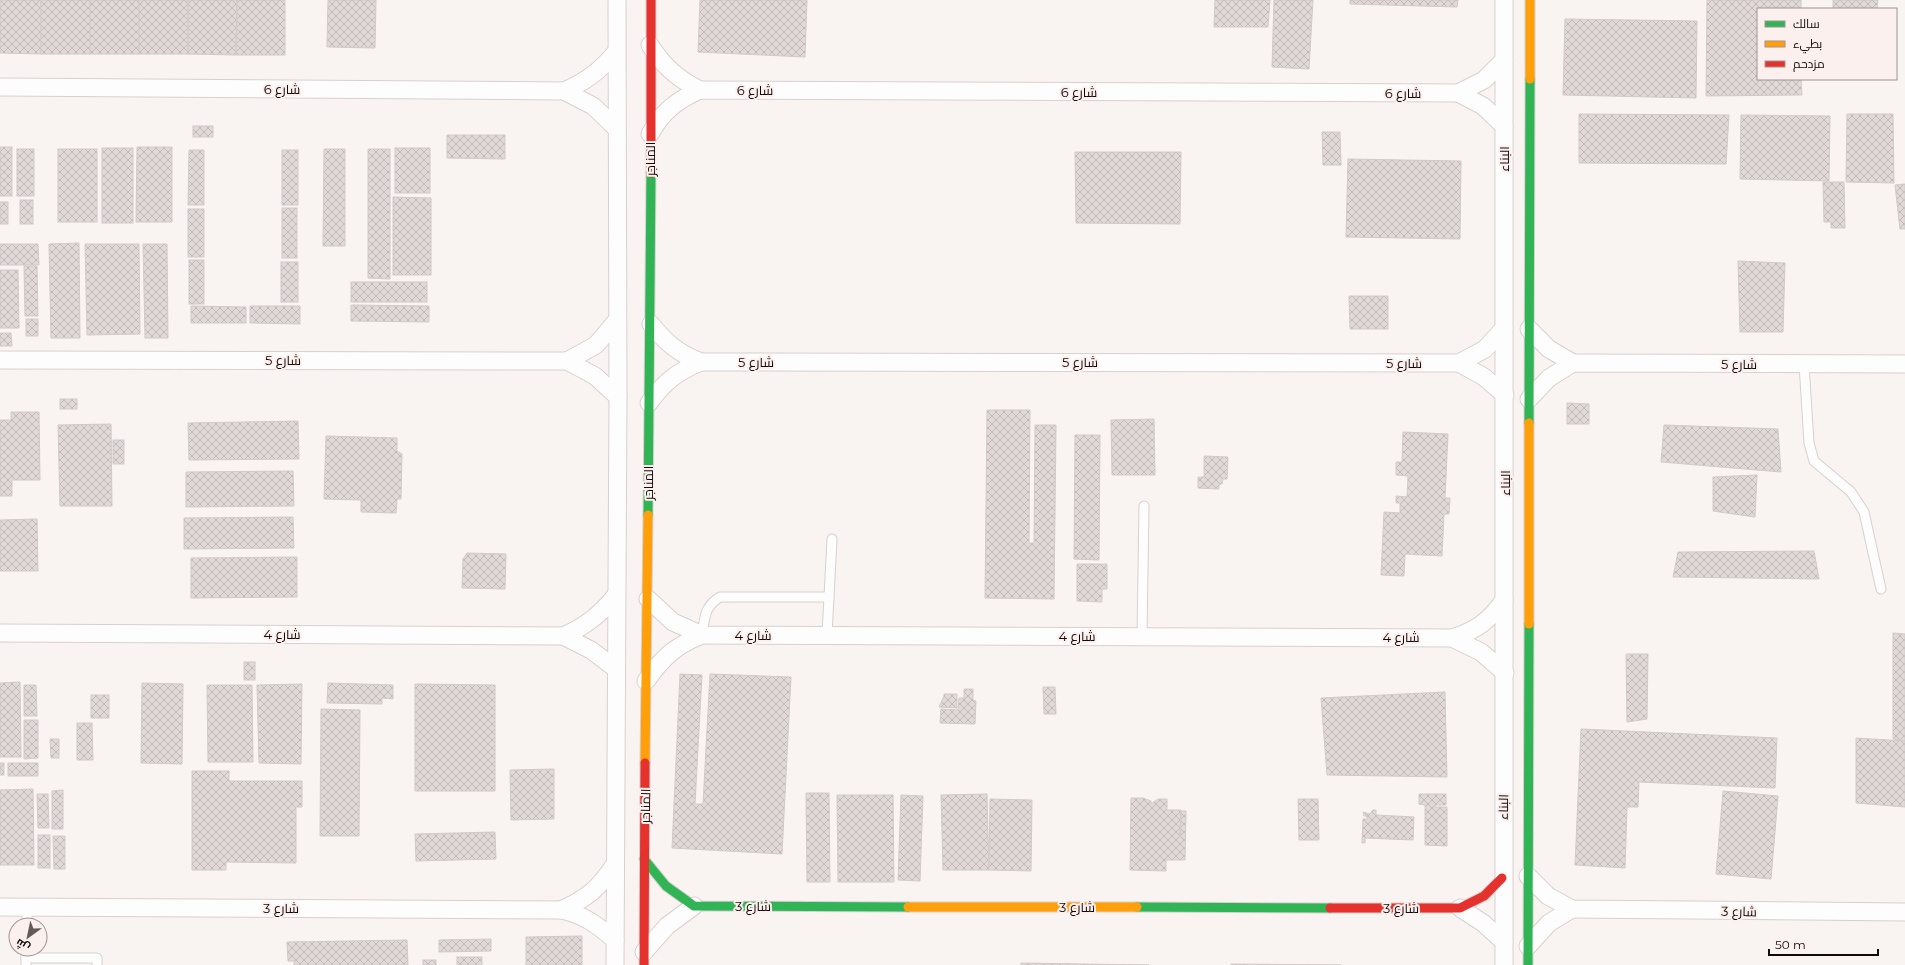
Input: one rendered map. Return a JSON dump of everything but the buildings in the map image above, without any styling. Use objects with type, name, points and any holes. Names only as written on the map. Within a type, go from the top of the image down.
[{"type":"street","points":[[615,964],[618,397],[616,128],[617,0]]},
{"type":"street","name":"المناجر","points":[[644,958],[651,324],[651,0]]},
{"type":"street","name":"البناء","points":[[1504,0],[1505,673],[1502,878],[1504,965]]},
{"type":"street","name":"البناء","points":[[1528,965],[1530,0]]},
{"type":"street","name":"شارع 6","points":[[650,45],[659,60],[671,72],[685,83],[700,90]]},
{"type":"street","name":"شارع 6","points":[[0,87],[564,91],[580,85],[594,76],[616,52]]},
{"type":"street","name":"شارع 6","points":[[650,134],[658,119],[670,106],[684,97],[700,90],[1458,93],[1484,80],[1504,60]]},
{"type":"street","name":"شارع 6","points":[[564,91],[593,106],[616,128]]},
{"type":"street","name":"شارع 6","points":[[1458,93],[1483,106],[1504,126]]},
{"type":"street","name":"شارع 5","points":[[567,361],[596,345],[617,320]]},
{"type":"street","name":"شارع 5","points":[[651,324],[660,337],[672,347],[686,356],[701,362]]},
{"type":"street","name":"شارع 5","points":[[649,403],[659,389],[671,377],[685,368],[701,362],[1459,363],[1485,349],[1504,328]]},
{"type":"street","points":[[1529,329],[1549,349],[1573,363],[1549,378],[1529,399]]},
{"type":"street","name":"شارع 5","points":[[0,360],[567,361],[595,376],[618,397]]},
{"type":"street","name":"شارع 5","points":[[1459,363],[1484,377],[1505,395]]},
{"type":"street","name":"شارع 5","points":[[1573,363],[1905,364]]},
{"type":"street","name":"شارع 4","points":[[0,633],[563,636],[579,629],[593,620],[606,608],[616,595]]},
{"type":"street","name":"شارع 4","points":[[648,599],[673,622],[702,635]]},
{"type":"street","name":"شارع 4","points":[[646,681],[658,663],[671,651],[686,641],[702,635],[1452,638],[1468,633],[1483,625],[1495,614],[1504,600]]},
{"type":"street","name":"شارع 4","points":[[563,636],[591,650],[616,669]]},
{"type":"street","name":"شارع 4","points":[[1452,638],[1481,652],[1505,673]]},
{"type":"street","name":"شارع 3","points":[[644,859],[653,874],[665,887],[679,898],[694,906],[1460,908],[1484,896],[1502,878]]},
{"type":"street","name":"شارع 3","points":[[562,910],[591,894],[602,883],[616,864]]},
{"type":"street","name":"شارع 3","points":[[1528,876],[1548,896],[1572,909],[1905,912]]},
{"type":"street","points":[[644,958],[667,926],[694,906]]},
{"type":"street","name":"شارع 3","points":[[0,907],[562,910],[579,914],[589,919],[615,940]]},
{"type":"street","points":[[1460,908],[1484,923],[1504,942]]},
{"type":"street","points":[[1528,946],[1549,923],[1572,909]]},
{"type":"lane","points":[[1804,364],[1809,443],[1814,461],[1852,492],[1864,512],[1881,589]]},
{"type":"lane","points":[[1142,636],[1144,506]]},
{"type":"lane","points":[[827,635],[832,539]]},
{"type":"lane","points":[[702,635],[706,612],[711,602],[720,597],[829,597]]},
{"type":"lane","points":[[27,907],[27,917]]},
{"type":"lane","points":[[26,957],[97,958],[97,965]]},
{"type":"traffic: fast","points":[[1529,423],[1530,79]]},
{"type":"traffic: fast","points":[[648,515],[651,173]]},
{"type":"traffic: fast","points":[[1528,965],[1529,624]]},
{"type":"traffic: fast","points":[[644,859],[666,886],[694,906],[908,907]]},
{"type":"traffic: fast","points":[[1137,907],[1330,908]]},
{"type":"traffic: slow","points":[[1530,0],[1530,79]]},
{"type":"traffic: slow","points":[[1529,423],[1529,624]]},
{"type":"traffic: slow","points":[[645,763],[648,515]]},
{"type":"traffic: slow","points":[[908,907],[1137,907]]},
{"type":"traffic: jam","points":[[651,0],[651,173]]},
{"type":"traffic: jam","points":[[644,965],[645,763]]},
{"type":"traffic: jam","points":[[1330,908],[1460,908],[1484,896],[1502,878]]}]
